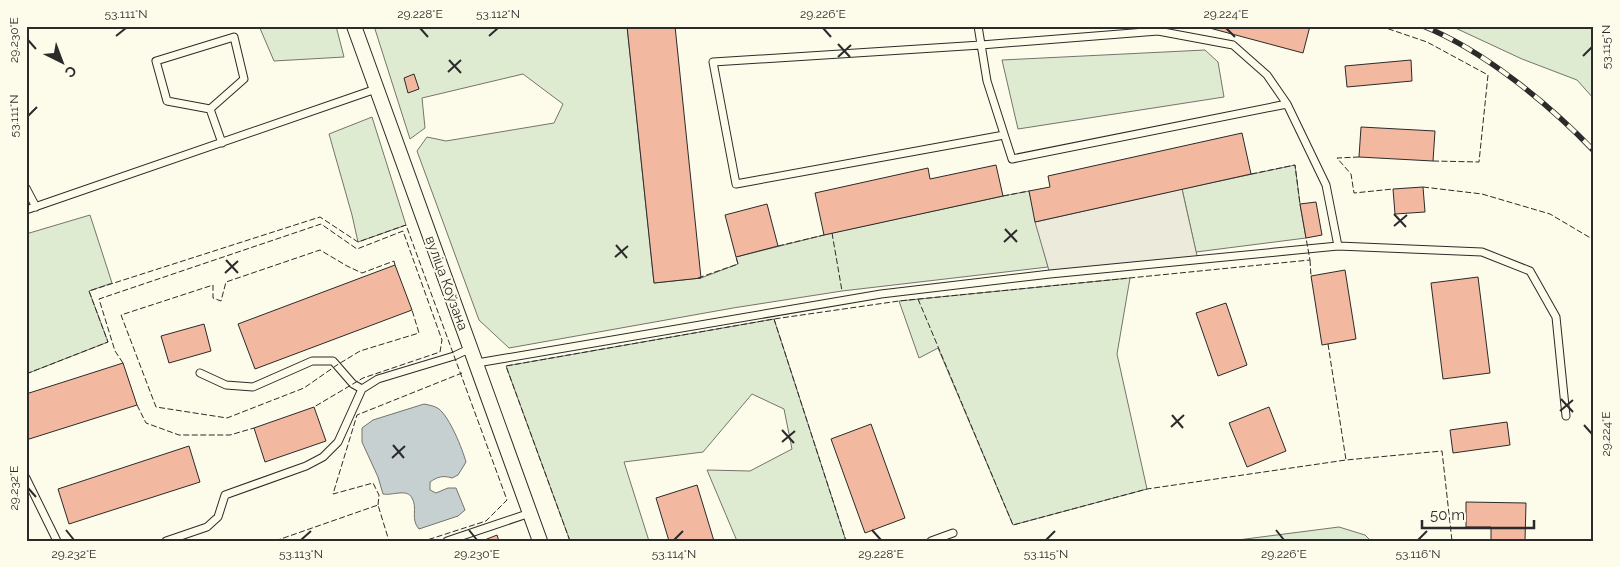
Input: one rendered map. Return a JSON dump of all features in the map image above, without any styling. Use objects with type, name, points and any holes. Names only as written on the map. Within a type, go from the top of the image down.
[{"type":"street","name":"вуліца Коўзана","points":[[354,26],[540,541]]},
{"type":"lane","points":[[978,26],[987,81],[1012,159],[1287,104]]},
{"type":"lane","points":[[1004,135],[736,184],[713,62],[981,45],[1158,31],[1233,45],[1268,74],[1287,104],[1326,185],[1338,246]]},
{"type":"lane","points":[[234,37],[244,80],[210,109],[167,101],[156,61],[234,37]]},
{"type":"lane","points":[[26,210],[376,89]]},
{"type":"lane","points":[[210,109],[222,143]]},
{"type":"lane","points":[[26,188],[36,207]]},
{"type":"lane","points":[[476,363],[881,294],[1050,274],[1338,246],[1482,252],[1530,271],[1556,317],[1566,416]]},
{"type":"lane","points":[[166,541],[207,527],[218,517],[224,495],[306,466],[323,457],[338,442],[362,389],[378,379],[454,356],[471,348]]},
{"type":"lane","points":[[200,372],[226,385],[253,387],[312,361],[333,361],[353,384],[362,389]]},
{"type":"lane","points":[[26,478],[57,541]]},
{"type":"lane","points":[[447,541],[530,513]]},
{"type":"lane","points":[[931,541],[953,533]]},
{"type":"green space","points":[[259,26],[336,26],[344,57],[274,61]]},
{"type":"green space","points":[[374,26],[627,26],[654,283],[701,278],[738,264],[736,257],[832,233],[1029,191],[1048,267],[842,291],[733,308],[509,348],[479,320],[417,151],[427,137],[446,141],[554,123],[563,104],[523,74],[422,98],[425,128],[410,139]]},
{"type":"green space","points":[[1451,26],[1594,26],[1594,99],[1577,80],[1522,59]]},
{"type":"green space","points":[[1205,50],[1218,62],[1224,97],[1018,129],[1002,60]]},
{"type":"green space","points":[[372,117],[406,225],[358,242],[329,134]]},
{"type":"green space","points":[[1295,165],[1306,238],[1196,252],[1182,189]]},
{"type":"green space","points":[[90,215],[112,283],[89,291],[108,342],[26,374],[26,234]]},
{"type":"green space","points":[[1130,278],[1117,354],[1147,489],[1013,525],[938,348],[919,358],[899,301]]},
{"type":"green space","points":[[774,319],[846,541],[737,541],[707,470],[750,471],[792,449],[784,409],[752,394],[703,452],[624,462],[649,541],[570,541],[506,366]]},
{"type":"green space","points":[[1339,527],[1365,535],[1371,541],[1230,541]]},
{"type":"shaded area","points":[[1182,189],[1198,260],[1050,274],[1035,222]]},
{"type":"shaded area","points":[[424,404],[436,407],[443,413],[455,434],[466,462],[458,475],[452,478],[440,477],[430,482],[430,490],[436,493],[448,488],[456,488],[465,510],[458,516],[419,529],[414,517],[414,502],[410,495],[407,493],[383,494],[378,477],[362,442],[362,428],[373,420]]},
{"type":"building","points":[[627,26],[675,26],[701,278],[654,283]]},
{"type":"building","points":[[1202,26],[1310,26],[1303,53]]},
{"type":"building","points":[[1411,60],[1412,81],[1347,87],[1345,66]]},
{"type":"building","points":[[414,74],[419,89],[408,93],[404,78]]},
{"type":"building","points":[[1361,127],[1435,131],[1433,161],[1359,157]]},
{"type":"building","points":[[1242,133],[1251,174],[1035,222],[1029,191],[1050,187],[1048,176]]},
{"type":"building","points":[[996,165],[1003,196],[824,235],[815,193],[928,168],[930,179]]},
{"type":"building","points":[[1423,187],[1425,212],[1395,214],[1393,189]]},
{"type":"building","points":[[1316,202],[1322,235],[1306,238],[1300,204]]},
{"type":"building","points":[[767,204],[778,246],[736,257],[725,215]]},
{"type":"building","points":[[395,265],[412,310],[255,369],[238,324]]},
{"type":"building","points":[[1345,270],[1356,339],[1322,345],[1311,276]]},
{"type":"building","points":[[1478,277],[1490,373],[1443,379],[1431,283]]},
{"type":"building","points":[[1226,303],[1247,365],[1218,376],[1196,313]]},
{"type":"building","points":[[204,324],[211,351],[169,363],[161,336]]},
{"type":"building","points":[[123,363],[137,405],[26,440],[26,394]]},
{"type":"building","points":[[314,407],[326,441],[265,462],[254,428]]},
{"type":"building","points":[[1269,407],[1286,451],[1247,467],[1229,423]]},
{"type":"building","points":[[1507,422],[1510,445],[1453,453],[1450,430]]},
{"type":"building","points":[[871,424],[905,518],[865,533],[831,439]]},
{"type":"building","points":[[189,446],[200,482],[69,524],[58,489]]},
{"type":"building","points":[[697,485],[714,541],[669,541],[656,498]]},
{"type":"building","points":[[1466,502],[1526,503],[1525,541],[1491,541],[1491,527],[1466,527]]},
{"type":"building","points":[[497,535],[499,541],[482,541]]},
{"type":"railway","points":[[1423,26],[1469,49],[1514,80],[1557,115],[1594,151]]},
{"type":"fence","points":[[1380,26],[1427,42],[1488,75],[1479,162],[1433,161]]},
{"type":"fence","points":[[1359,157],[1337,158],[1351,174],[1354,193],[1393,189]]},
{"type":"fence","points":[[1251,174],[1295,165],[1300,204]]},
{"type":"fence","points":[[1423,187],[1482,194],[1550,214],[1594,240]]},
{"type":"fence","points":[[1003,196],[1029,191]]},
{"type":"fence","points":[[26,374],[108,342],[89,291],[320,217],[358,242],[406,225],[507,500],[486,521],[424,541]]},
{"type":"fence","points":[[123,363],[115,351],[99,299],[321,224],[357,249],[403,231],[442,340],[440,352],[363,378],[314,407]]},
{"type":"fence","points":[[832,233],[842,291]]},
{"type":"fence","points":[[778,246],[824,235]]},
{"type":"fence","points":[[570,541],[506,366],[774,319],[899,301],[1310,260],[1306,238]]},
{"type":"fence","points":[[395,265],[394,261],[362,273],[320,250],[226,282],[221,301],[213,298],[213,285],[121,315],[156,407],[227,418],[304,388],[360,351],[419,333],[412,310]]},
{"type":"fence","points":[[698,278],[738,264],[736,257]]},
{"type":"fence","points":[[1310,260],[1311,276]]},
{"type":"fence","points":[[918,299],[1013,525],[1147,489],[1346,460]]},
{"type":"fence","points":[[774,319],[846,541]]},
{"type":"fence","points":[[1328,344],[1346,460],[1442,451],[1452,541]]},
{"type":"fence","points":[[378,505],[379,495],[373,483],[333,494],[357,415],[462,373]]},
{"type":"fence","points":[[137,405],[146,423],[179,435],[230,435],[254,428]]},
{"type":"fence","points":[[275,541],[378,505],[389,541]]},
{"type":"fence","points":[[26,533],[30,541]]}]
